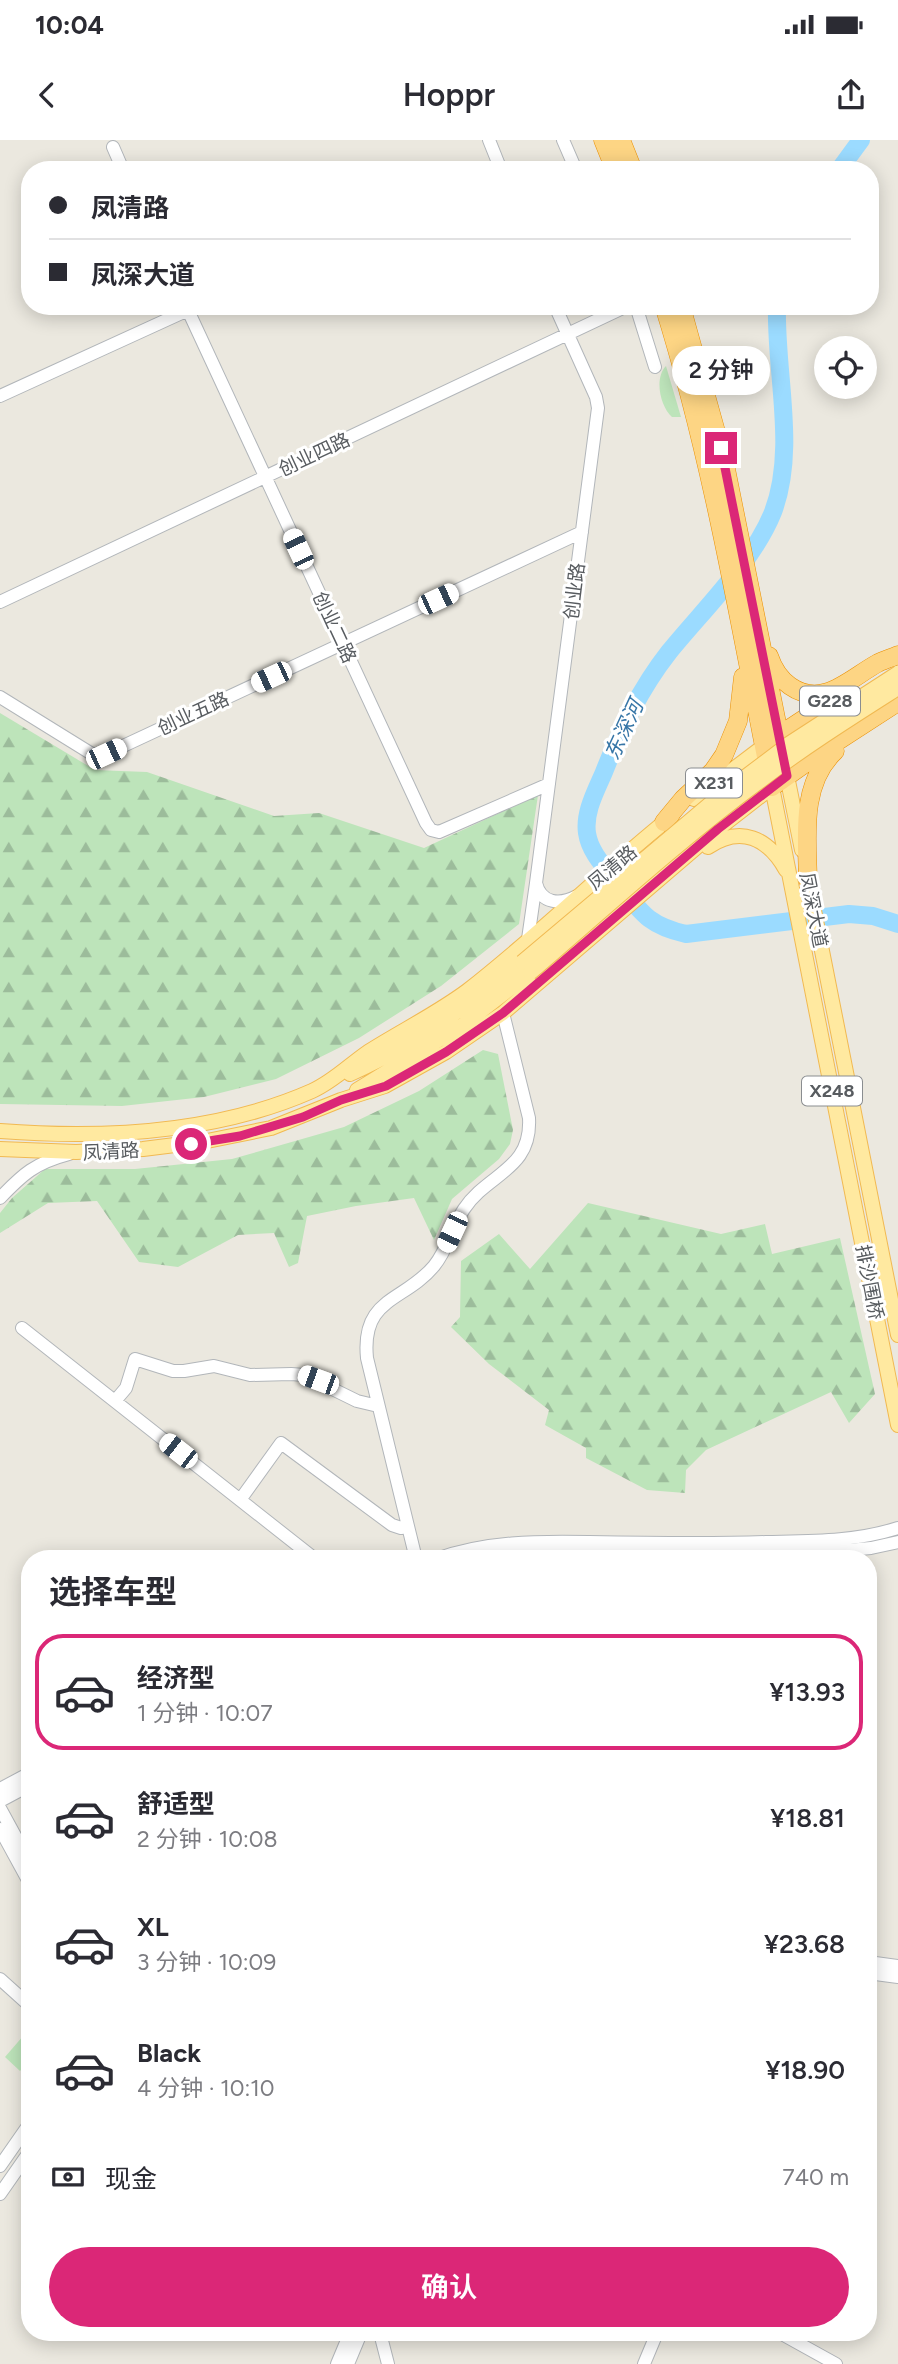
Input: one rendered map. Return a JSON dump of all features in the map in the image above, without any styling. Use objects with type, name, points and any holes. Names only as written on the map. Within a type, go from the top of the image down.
[{"type":"highway","points":[[603,140],[611,161]]},
{"type":"highway","points":[[621,140],[629,161]]},
{"type":"highway","name":"G228","points":[[667,315],[703,445],[718,516],[750,617],[764,632],[770,660],[776,672],[792,687],[808,694],[832,691],[878,663],[898,657]]},
{"type":"highway","name":"G228","points":[[684,315],[709,401],[732,496],[750,617]]},
{"type":"highway","points":[[664,822],[683,799],[713,771],[733,736],[742,703],[739,648],[750,617]]},
{"type":"highway","name":"凤深大道","points":[[750,617],[787,776]]},
{"type":"highway","name":"凤深大道","points":[[750,617],[764,746],[772,788]]},
{"type":"highway","name":"凤清路","points":[[764,746],[898,657]]},
{"type":"highway","name":"凤清路","points":[[772,788],[898,702]]},
{"type":"highway","points":[[799,880],[809,804],[818,772],[833,752],[862,732],[876,716]]},
{"type":"main road","name":"凤清路","points":[[341,1100],[463,1025],[731,787],[790,743],[898,673]]},
{"type":"main road","name":"凤清路","points":[[0,1131],[105,1133],[201,1123],[278,1104],[373,1064],[450,1018],[526,967],[797,753],[898,688]]},
{"type":"main road","name":"凤清路","points":[[331,1082],[367,1053],[464,993],[664,822],[764,746]]},
{"type":"main road","name":"凤深大道","points":[[787,776],[807,962],[858,1221]]},
{"type":"main road","name":"凤清路","points":[[0,1149],[75,1152],[153,1148],[240,1136],[295,1120],[341,1100],[386,1086],[446,1052],[503,1013],[691,855],[718,829],[772,788]]},
{"type":"main road","name":"凤深大道","points":[[772,788],[824,961],[874,1215]]},
{"type":"main road","points":[[691,855],[724,838],[749,837],[763,843],[799,880]]},
{"type":"main road","name":"排沙围桥","points":[[874,1215],[898,1335]]},
{"type":"main road","name":"排沙围桥","points":[[858,1221],[898,1425]]},
{"type":"street","points":[[489,140],[496,161]]},
{"type":"street","points":[[563,140],[572,161]]},
{"type":"street","points":[[113,147],[119,161]]},
{"type":"street","points":[[0,396],[176,315]]},
{"type":"street","name":"创业二路","points":[[194,315],[265,477],[431,830],[439,832],[549,784]]},
{"type":"street","name":"创业路","points":[[528,939],[598,408],[596,397],[558,315]]},
{"type":"street","name":"创业四路","points":[[0,603],[608,315]]},
{"type":"street","points":[[639,315],[655,367]]},
{"type":"street","name":"创业五路","points":[[0,697],[99,756],[582,532]]},
{"type":"street","points":[[536,883],[540,895],[550,901],[562,902],[577,896]]},
{"type":"street","points":[[414,1550],[365,1346],[366,1334],[373,1317],[384,1304],[434,1266],[468,1203],[515,1163],[527,1142],[529,1118],[503,1013]]},
{"type":"street","points":[[0,1198],[38,1164],[75,1152]]},
{"type":"street","points":[[22,1328],[304,1550]]},
{"type":"street","points":[[116,1401],[126,1388],[135,1359],[173,1371],[214,1366],[250,1375],[304,1376],[357,1401],[379,1406]]},
{"type":"street","points":[[240,1500],[281,1443],[392,1525],[408,1527]]},
{"type":"street","points":[[468,1550],[523,1542],[700,1544],[836,1541],[898,1528]]},
{"type":"street","points":[[854,1550],[898,1542]]},
{"type":"street","points":[[0,1789],[21,1778]]},
{"type":"street","points":[[0,1801],[21,1790]]},
{"type":"street","points":[[0,1808],[21,1846]]},
{"type":"street","points":[[0,1829],[21,1868]]},
{"type":"street","points":[[877,1963],[898,1966]]},
{"type":"street","points":[[877,1974],[898,1977]]},
{"type":"street","points":[[0,1979],[21,1998]]},
{"type":"street","points":[[0,2166],[21,2136]]},
{"type":"street","points":[[0,2194],[21,2164]]},
{"type":"street","points":[[337,2364],[347,2341]]},
{"type":"street","points":[[348,2364],[358,2341]]},
{"type":"street","points":[[382,2341],[388,2364]]},
{"type":"street","points":[[644,2364],[654,2341]]},
{"type":"street","points":[[794,2341],[836,2364]]},
{"type":"green space","points":[[666,366],[681,417],[672,417],[664,406],[659,385]]},
{"type":"green space","points":[[0,713],[95,770],[147,772],[274,816],[319,813],[424,848],[538,795],[519,924],[441,986],[359,1038],[276,1079],[204,1097],[122,1106],[0,1104]]},
{"type":"green space","points":[[483,1050],[498,1054],[513,1130],[510,1144],[499,1159],[452,1199],[434,1240],[414,1198],[307,1216],[298,1263],[289,1267],[274,1233],[238,1235],[178,1267],[139,1262],[97,1201],[48,1203],[0,1233],[0,1213],[12,1198],[45,1169],[135,1169],[232,1159],[344,1127],[419,1091]]},
{"type":"green space","points":[[588,1203],[721,1234],[765,1224],[772,1254],[840,1238],[875,1394],[849,1423],[831,1392],[706,1450],[686,1470],[685,1493],[647,1490],[586,1458],[586,1448],[545,1425],[549,1410],[489,1364],[451,1327],[460,1317],[461,1261],[499,1234],[530,1269]]},
{"type":"green space","points":[[21,2038],[21,2070],[5,2057]]},
{"type":"waterway","name":"东深河","points":[[846,161],[861,140]]},
{"type":"waterway","name":"东深河","points":[[777,315],[784,437],[780,488],[773,512],[741,567],[669,652],[640,695],[594,794],[587,817],[587,833],[591,847],[599,859],[639,909],[653,922],[686,934],[849,914],[873,916],[898,924]]},
{"type":"route","points":[[191,1144],[240,1136],[303,1117],[341,1100],[386,1086],[446,1052],[503,1013],[691,855],[718,829],[787,776],[721,448]]}]
